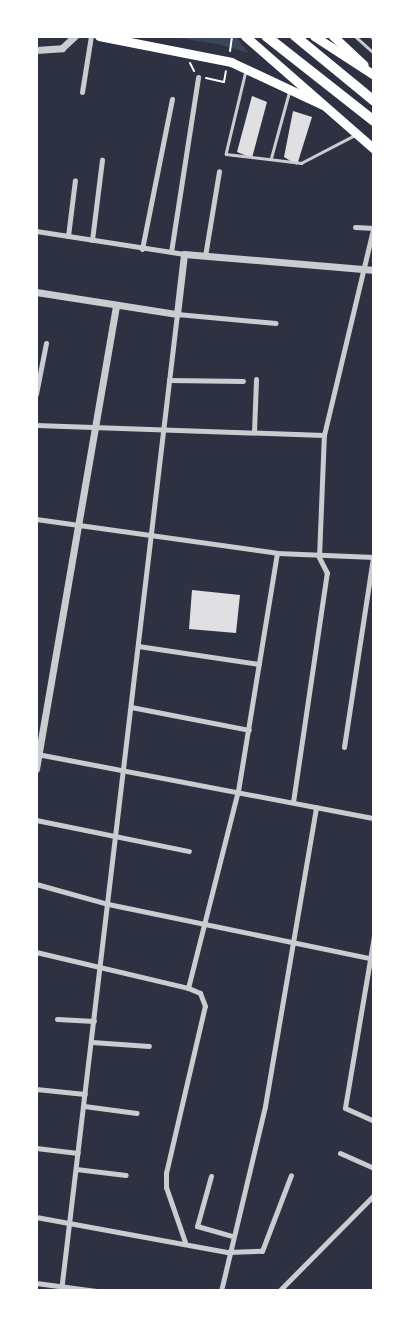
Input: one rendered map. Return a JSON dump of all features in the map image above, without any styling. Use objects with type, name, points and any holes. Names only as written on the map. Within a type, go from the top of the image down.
[{"type":"highway","points":[[99,36],[192,51],[247,67],[323,105]]},
{"type":"highway","points":[[245,36],[374,149]]},
{"type":"highway","points":[[266,36],[374,121]]},
{"type":"highway","points":[[295,36],[370,98]]},
{"type":"highway","points":[[314,36],[374,75]]},
{"type":"highway","points":[[334,36],[374,75]]},
{"type":"street","points":[[36,50],[62,48],[75,36]]},
{"type":"street","points":[[82,92],[91,36]]},
{"type":"street","points":[[171,252],[198,77]]},
{"type":"street","points":[[142,248],[172,99]]},
{"type":"street","points":[[92,240],[102,160]]},
{"type":"street","points":[[205,256],[219,171]]},
{"type":"street","points":[[68,236],[75,180]]},
{"type":"street","points":[[293,802],[326,573],[319,557],[324,434],[362,269],[374,227],[356,227]]},
{"type":"street","points":[[36,231],[184,254],[374,270]]},
{"type":"street","points":[[61,1289],[92,1042],[184,254]]},
{"type":"street","points":[[36,292],[177,314],[276,323]]},
{"type":"street","points":[[36,769],[92,427],[116,305]]},
{"type":"street","points":[[36,394],[46,343]]},
{"type":"street","points":[[254,432],[256,379]]},
{"type":"street","points":[[170,380],[243,382]]},
{"type":"street","points":[[36,425],[324,434]]},
{"type":"street","points":[[36,519],[277,553],[319,557],[373,557],[344,747]]},
{"type":"street","points":[[188,988],[206,924],[238,791],[277,553]]},
{"type":"street","points":[[138,646],[259,664]]},
{"type":"street","points":[[131,707],[249,730]]},
{"type":"street","points":[[37,754],[374,818]]},
{"type":"street","points":[[221,1291],[227,1252],[265,1106],[316,807]]},
{"type":"street","points":[[36,820],[116,834],[189,851]]},
{"type":"street","points":[[36,884],[108,904],[372,958]]},
{"type":"street","points":[[374,936],[372,958],[345,1108],[374,1121]]},
{"type":"street","points":[[36,952],[101,966],[200,992],[205,1006],[166,1173],[166,1187],[186,1242]]},
{"type":"street","points":[[57,1019],[94,1021]]},
{"type":"street","points":[[92,1042],[149,1046]]},
{"type":"street","points":[[36,1089],[85,1094]]},
{"type":"street","points":[[84,1106],[137,1113]]},
{"type":"street","points":[[36,1148],[78,1153]]},
{"type":"street","points":[[340,1153],[374,1168]]},
{"type":"street","points":[[76,1169],[126,1176]]},
{"type":"street","points":[[36,1217],[186,1242],[227,1252],[262,1251],[291,1175]]},
{"type":"street","points":[[211,1176],[197,1226],[231,1236]]},
{"type":"street","points":[[279,1291],[374,1195]]},
{"type":"street","points":[[36,1283],[61,1289],[96,1291]]},
{"type":"lane","points":[[355,36],[374,53]]},
{"type":"lane","points":[[371,36],[374,39]]},
{"type":"lane","points":[[247,67],[226,154],[310,162],[357,135]]},
{"type":"lane","points":[[272,158],[290,89]]},
{"type":"shaded area","points":[[166,36],[235,36],[249,53],[217,44]]},
{"type":"building","points":[[252,96],[267,102],[252,158],[237,152]]},
{"type":"building","points":[[293,111],[312,117],[297,165],[284,157]]},
{"type":"building","points":[[192,590],[240,595],[236,633],[189,629]]}]
